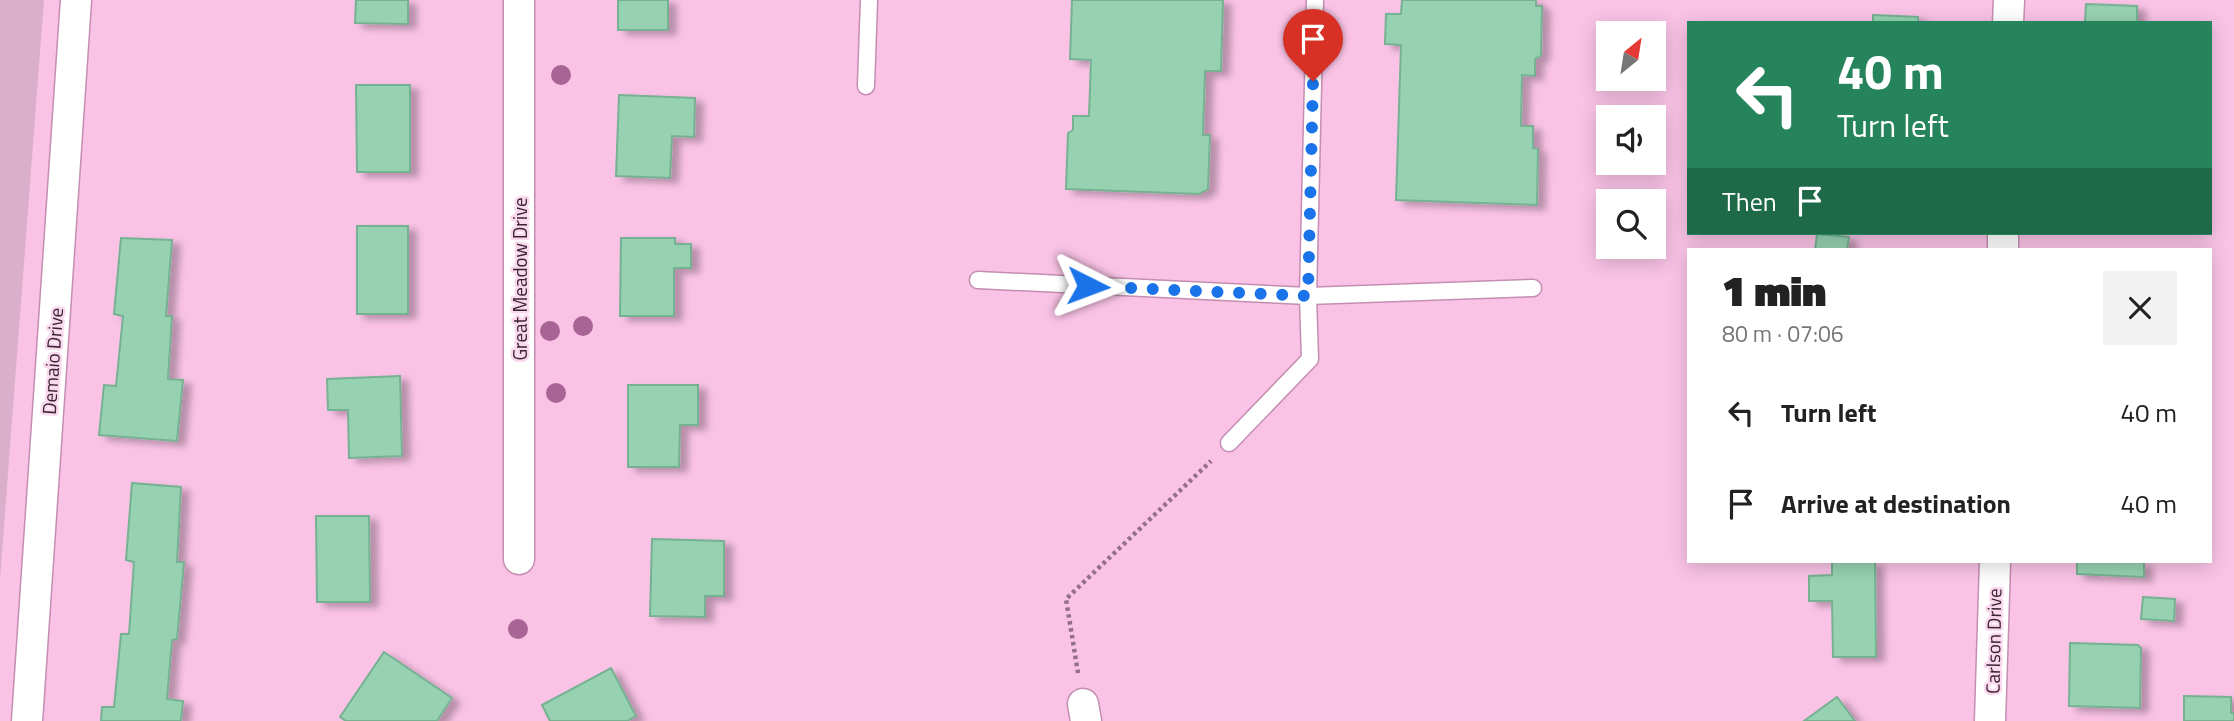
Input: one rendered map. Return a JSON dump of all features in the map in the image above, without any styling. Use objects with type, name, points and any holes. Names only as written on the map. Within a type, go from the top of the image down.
[{"type":"street","name":"Demaio Drive","points":[[26,721],[76,0]]},
{"type":"street","name":"Great Meadow Drive","points":[[519,0],[519,559]]},
{"type":"street","points":[[2008,21],[2009,0]]},
{"type":"street","name":"Carlson Drive","points":[[1990,721],[1995,563]]},
{"type":"lane","points":[[866,86],[869,0]]},
{"type":"lane","points":[[1229,443],[1310,359],[1308,296],[1315,0]]},
{"type":"lane","points":[[978,280],[1308,296],[1533,288]]},
{"type":"path","points":[[1084,713],[1066,599],[1229,443]]},
{"type":"shaded area","points":[[0,0],[44,0],[0,579]]},
{"type":"building","points":[[356,0],[408,0],[408,24],[355,23]]},
{"type":"building","points":[[618,0],[668,0],[668,30],[618,30]]},
{"type":"building","points":[[1072,0],[1223,0],[1221,71],[1205,71],[1203,135],[1210,135],[1208,189],[1199,194],[1066,189],[1068,133],[1073,130],[1073,116],[1089,116],[1091,60],[1070,59]]},
{"type":"building","points":[[1402,0],[1536,0],[1536,6],[1542,6],[1541,56],[1535,59],[1535,76],[1522,75],[1521,126],[1533,126],[1533,148],[1538,149],[1537,205],[1396,200],[1401,45],[1385,44],[1386,14],[1401,14]]},
{"type":"building","points":[[2086,4],[2137,6],[2137,21],[2085,21]]},
{"type":"building","points":[[1873,15],[1918,17],[1918,21],[1873,21]]},
{"type":"building","points":[[356,85],[410,85],[410,172],[357,172]]},
{"type":"building","points":[[619,95],[695,98],[694,137],[672,136],[670,178],[616,176]]},
{"type":"building","points":[[357,226],[408,226],[408,314],[357,314]]},
{"type":"building","points":[[1817,235],[1849,237],[1847,248],[1815,248]]},
{"type":"building","points":[[121,238],[172,240],[166,316],[172,316],[168,379],[183,380],[177,441],[99,435],[104,385],[116,386],[123,316],[114,314]]},
{"type":"building","points":[[621,238],[675,238],[675,244],[691,244],[691,268],[674,268],[674,316],[620,316]]},
{"type":"building","points":[[400,376],[402,456],[349,458],[348,410],[328,410],[327,379]]},
{"type":"building","points":[[628,385],[698,385],[698,425],[680,425],[679,467],[628,467]]},
{"type":"building","points":[[132,483],[181,487],[177,562],[184,562],[177,639],[172,640],[167,699],[183,701],[181,721],[101,721],[102,707],[114,707],[121,634],[129,634],[134,562],[126,560]]},
{"type":"building","points":[[316,516],[369,516],[370,602],[317,602]]},
{"type":"building","points":[[652,539],[724,541],[724,596],[705,596],[705,617],[650,616]]},
{"type":"building","points":[[1832,563],[1875,563],[1876,657],[1833,657],[1832,601],[1809,601],[1809,576],[1832,575]]},
{"type":"building","points":[[2077,563],[2144,563],[2144,577],[2077,574]]},
{"type":"building","points":[[2143,597],[2175,599],[2174,621],[2141,619]]},
{"type":"building","points":[[2070,643],[2138,645],[2141,648],[2140,708],[2069,706]]},
{"type":"building","points":[[384,652],[452,698],[437,721],[346,721],[340,717]]},
{"type":"building","points":[[611,668],[636,716],[627,721],[550,721],[542,705]]},
{"type":"building","points":[[2184,696],[2231,697],[2234,721],[2184,721]]},
{"type":"building","points":[[1837,697],[1855,721],[1804,721]]},
{"type":"route","points":[[1088,286],[1308,296],[1313,81]]}]
